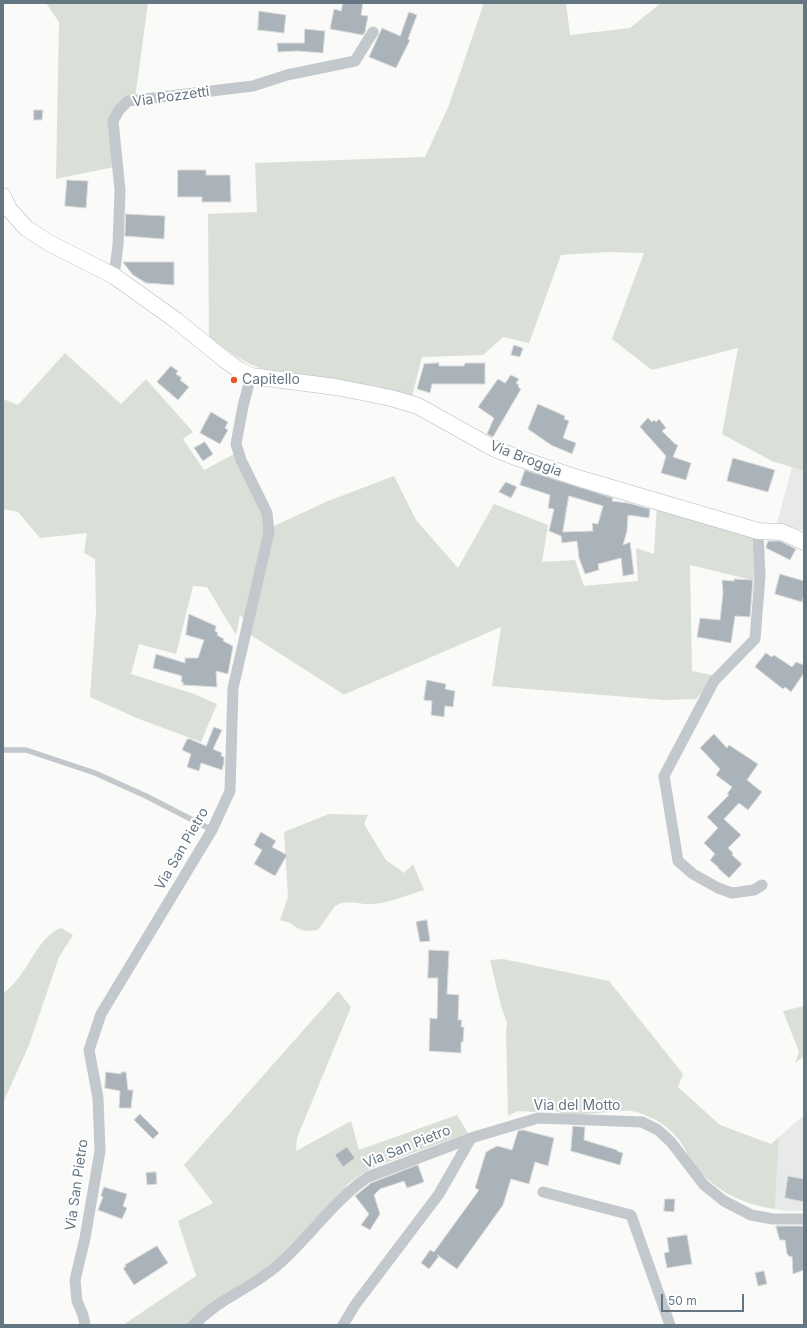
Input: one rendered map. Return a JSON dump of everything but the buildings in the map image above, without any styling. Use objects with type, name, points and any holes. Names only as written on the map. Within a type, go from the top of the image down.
[{"type":"street","name":"Via Pozzetti","points":[[114,276],[118,245],[120,190],[113,121],[119,110],[128,101],[253,86],[287,75],[355,61],[374,32]]},
{"type":"street","points":[[5,205],[26,228],[49,243],[114,276],[178,321],[225,360],[251,376]]},
{"type":"street","name":"Via Broggia","points":[[251,376],[336,387],[391,398],[418,406],[493,448],[518,458],[581,479],[758,531],[782,532],[804,542]]},
{"type":"street","name":"Via San Pietro","points":[[86,1325],[84,1315],[77,1301],[75,1280],[85,1238],[100,1151],[98,1098],[89,1050],[101,1014],[212,830],[230,791],[232,688],[269,532],[267,513],[241,460],[236,444],[243,406],[251,376]]},
{"type":"street","points":[[758,531],[760,576],[755,639],[714,681],[664,776],[678,861],[693,874],[718,888],[732,893],[754,890],[762,884]]},
{"type":"street","name":"Via del Motto","points":[[471,1138],[538,1118],[642,1122],[658,1130],[671,1142],[704,1185],[724,1201],[751,1215],[773,1219],[804,1220]]},
{"type":"street","points":[[343,1325],[355,1305],[439,1194],[471,1138]]},
{"type":"street","name":"Via San Pietro","points":[[193,1325],[220,1303],[249,1287],[278,1265],[319,1224],[334,1205],[363,1180],[471,1138]]},
{"type":"street","points":[[543,1192],[631,1215],[670,1325]]},
{"type":"lane","points":[[3,750],[26,750],[95,773],[146,796],[212,830]]},
{"type":"shaded area","points":[[46,3],[148,3],[135,98],[115,115],[114,167],[56,179],[59,22]]},
{"type":"shaded area","points":[[484,3],[566,3],[570,35],[630,28],[661,3],[804,3],[804,471],[772,461],[722,434],[738,348],[652,370],[612,339],[644,253],[607,252],[561,255],[529,343],[503,337],[483,355],[422,357],[412,397],[376,386],[274,372],[255,366],[239,358],[209,337],[208,214],[257,212],[255,163],[425,157],[449,105]]},
{"type":"shaded area","points":[[65,353],[121,404],[146,379],[193,432],[183,439],[204,470],[238,452],[274,526],[328,501],[394,476],[416,520],[458,568],[494,504],[548,525],[542,562],[575,560],[584,586],[638,581],[636,548],[654,554],[657,503],[761,531],[760,582],[690,565],[692,671],[716,676],[696,699],[664,700],[492,686],[501,627],[343,695],[243,630],[244,619],[240,615],[236,635],[207,587],[193,586],[176,654],[139,644],[131,674],[194,694],[217,704],[201,742],[139,719],[90,697],[96,613],[95,559],[84,553],[87,533],[40,538],[18,512],[3,509],[3,399],[18,405]]},
{"type":"shaded area","points":[[792,467],[804,471],[804,531],[777,523]]},
{"type":"shaded area","points":[[329,814],[368,815],[364,824],[386,860],[404,873],[413,864],[424,890],[394,900],[379,903],[365,904],[350,902],[339,904],[335,906],[318,930],[306,931],[280,920],[288,897],[284,832]]},
{"type":"shaded area","points":[[61,928],[73,935],[59,957],[29,1045],[3,1103],[3,993],[19,978],[45,940],[52,933]]},
{"type":"shaded area","points":[[503,959],[609,981],[683,1074],[678,1087],[720,1125],[771,1144],[779,1137],[775,1209],[763,1207],[739,1199],[719,1188],[700,1172],[682,1144],[671,1132],[659,1122],[640,1113],[626,1111],[565,1114],[557,1112],[552,1108],[534,1112],[518,1111],[508,1116],[507,1023],[501,1006],[490,960]]},
{"type":"shaded area","points":[[338,991],[351,1007],[297,1138],[296,1151],[351,1121],[359,1150],[457,1115],[468,1133],[377,1166],[363,1173],[348,1184],[339,1198],[281,1258],[188,1325],[123,1325],[196,1276],[178,1221],[213,1203],[184,1165]]},
{"type":"shaded area","points":[[804,1006],[804,1056],[795,1063],[799,1052],[783,1011]]},
{"type":"shaded area","points":[[804,1115],[804,1211],[785,1211],[775,1209],[779,1137]]},
{"type":"place","name":"Capitello","points":[[234,380]]}]
